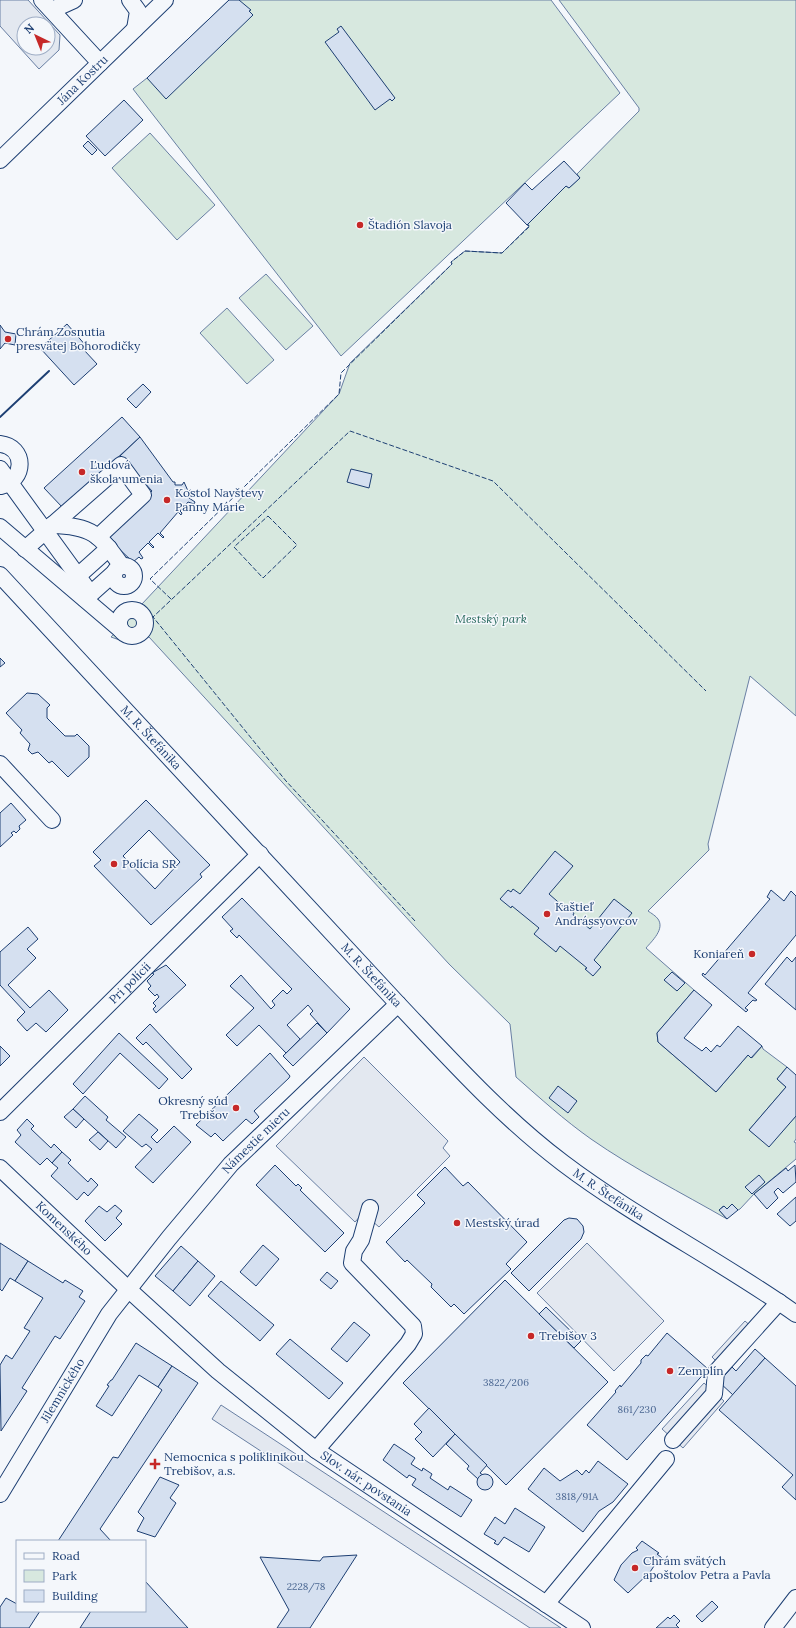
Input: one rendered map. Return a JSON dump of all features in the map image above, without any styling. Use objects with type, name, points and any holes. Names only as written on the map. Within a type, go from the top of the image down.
[{"type":"street","points":[[47,5],[74,0]]},
{"type":"street","points":[[130,0],[138,11],[135,29]]},
{"type":"street","name":"Jána Kostru","points":[[0,160],[165,0]]},
{"type":"street","points":[[47,5],[100,63]]},
{"type":"street","points":[[0,444],[14,450],[20,462],[17,475],[5,484]]},
{"type":"street","points":[[25,549],[121,465],[143,495],[113,555],[87,596]]},
{"type":"street","points":[[0,469],[5,484],[48,528],[73,580],[87,596],[121,630],[124,633],[136,636],[143,630],[144,618],[139,612],[131,610],[121,617],[119,621],[121,630]]},
{"type":"street","points":[[0,527],[25,549],[73,580]]},
{"type":"street","points":[[48,528],[79,528],[90,531],[113,555],[128,566],[133,571],[132,581],[127,585],[131,610]]},
{"type":"street","points":[[73,580],[113,555]]},
{"type":"street","name":"M. R. Štefánika","points":[[0,575],[398,1004],[478,1088],[545,1150],[624,1205],[796,1314]]},
{"type":"street","points":[[0,764],[52,820]]},
{"type":"street","name":"Pri polícii","points":[[0,1112],[260,854]]},
{"type":"street","name":"Námestie mieru","points":[[128,1289],[231,1164],[398,1004]]},
{"type":"street","name":"Komenského","points":[[0,1168],[128,1289]]},
{"type":"street","points":[[316,1450],[408,1344],[414,1334],[413,1326],[352,1263],[354,1251],[361,1240],[370,1208]]},
{"type":"street","name":"Slov. nár. povstania","points":[[128,1289],[218,1371],[316,1450],[582,1628]]},
{"type":"street","name":"Jilemnického","points":[[0,1494],[109,1314],[128,1289]]},
{"type":"street","points":[[673,1440],[714,1394],[716,1372],[779,1302]]},
{"type":"street","points":[[546,1604],[666,1459]]},
{"type":"street","points":[[773,1628],[796,1598]]},
{"type":"green space","name":"Štadión Slavoja","points":[[229,0],[551,0],[620,93],[341,356],[133,89],[147,78]]},
{"type":"green space","name":"Mestský park","points":[[559,0],[796,0],[796,716],[750,676],[708,844],[709,850],[648,911],[658,919],[660,927],[657,935],[646,948],[694,990],[657,1033],[658,1042],[716,1092],[748,1055],[752,1058],[762,1046],[763,1049],[787,1067],[777,1079],[786,1087],[749,1130],[769,1146],[796,1116],[796,1139],[794,1142],[796,1143],[796,1159],[754,1194],[740,1209],[738,1210],[732,1204],[727,1209],[723,1206],[719,1210],[727,1219],[641,1171],[607,1150],[562,1117],[516,1077],[510,1024],[449,964],[149,637],[128,643],[111,637],[339,394],[350,363],[452,264],[451,262],[465,251],[502,253],[529,226],[528,224],[566,186],[569,188],[580,178],[577,174],[639,111],[639,108]]},
{"type":"green space","points":[[150,133],[215,205],[177,240],[112,168]]},
{"type":"green space","points":[[266,274],[313,326],[286,350],[239,298]]},
{"type":"green space","points":[[227,308],[274,360],[247,384],[200,333]]},
{"type":"shaded area","points":[[0,0],[28,0],[43,16],[16,16],[16,44],[0,26]]},
{"type":"shaded area","points":[[56,31],[60,35],[59,50],[56,53]]},
{"type":"shaded area","points":[[27,56],[53,56],[39,69]]},
{"type":"shaded area","points":[[364,1057],[448,1141],[443,1148],[450,1156],[379,1227],[363,1213],[355,1222],[276,1146]]},
{"type":"shaded area","points":[[587,1243],[664,1321],[614,1371],[537,1293]]},
{"type":"shaded area","points":[[745,1321],[755,1330],[721,1366],[712,1357]]},
{"type":"shaded area","points":[[704,1383],[724,1401],[683,1448],[662,1429]]},
{"type":"shaded area","points":[[221,1405],[561,1628],[530,1628],[212,1419]]},
{"type":"building","points":[[229,0],[239,0],[251,10],[249,11],[253,15],[166,99],[147,78]]},
{"type":"building","points":[[341,26],[395,98],[392,101],[390,99],[375,110],[325,42],[339,32],[337,29]]},
{"type":"building","points":[[124,100],[143,120],[105,156],[86,136]]},
{"type":"building","points":[[88,141],[97,150],[92,155],[83,146]]},
{"type":"building","points":[[564,161],[580,178],[569,188],[566,186],[527,225],[506,203],[525,183],[532,190]]},
{"type":"building","points":[[67,324],[87,347],[84,350],[97,364],[74,385],[40,348]]},
{"type":"building","name":"Chrám Zosnutia presvätej Bohorodičky","points":[[0,325],[5,332],[16,334],[15,345],[5,343],[0,349]]},
{"type":"building","points":[[143,384],[151,392],[136,408],[127,399]]},
{"type":"building","name":"Ľudová škola umenia","points":[[122,417],[140,437],[63,508],[44,488]]},
{"type":"building","name":"Kostol Navštevy Panny Márie","points":[[140,437],[173,482],[175,482],[175,485],[182,485],[184,482],[188,491],[191,490],[193,492],[189,493],[189,498],[195,502],[194,504],[188,502],[180,511],[182,513],[181,515],[178,512],[160,533],[164,537],[163,538],[158,533],[149,542],[154,547],[153,548],[148,543],[139,552],[143,558],[141,559],[139,557],[133,562],[116,546],[117,545],[110,537],[116,531],[113,527],[152,491],[120,456]]},
{"type":"building","points":[[351,469],[372,474],[369,488],[347,482]]},
{"type":"building","points":[[0,658],[5,663],[0,667]]},
{"type":"building","points":[[27,693],[38,694],[50,705],[47,708],[47,718],[65,736],[75,736],[77,734],[89,746],[89,757],[68,777],[52,761],[49,763],[38,752],[32,754],[28,750],[30,744],[20,733],[22,730],[6,713]]},
{"type":"building","name":"Polícia SR","points":[[146,800],[210,865],[200,874],[202,877],[151,925],[94,866],[101,860],[93,852]],"holes":[[[149,830],[180,862],[155,889],[123,856]]]},
{"type":"building","points":[[11,803],[26,820],[19,826],[20,829],[16,833],[14,831],[11,833],[13,835],[0,847],[0,813]]},
{"type":"building","name":"Kaštieľ Andrássyovcov","points":[[555,851],[573,866],[549,894],[565,908],[567,907],[574,913],[573,915],[590,929],[614,899],[632,913],[594,960],[601,967],[593,976],[585,969],[587,968],[560,946],[556,952],[534,934],[539,928],[512,906],[511,908],[500,899],[508,890],[511,892],[513,889],[520,894]]},
{"type":"building","name":"Koniareň","points":[[771,890],[784,901],[791,891],[796,896],[796,935],[748,993],[757,1000],[753,1000],[745,1008],[748,1010],[746,1012],[702,975],[703,973],[705,975],[770,899],[767,897]]},
{"type":"building","points":[[242,898],[350,1009],[327,1033],[310,1014],[313,1011],[308,1005],[287,1025],[300,1039],[286,1053],[259,1025],[237,1046],[226,1035],[254,1008],[230,986],[241,975],[271,1009],[275,1005],[272,1001],[283,990],[287,994],[292,989],[239,935],[237,938],[230,931],[233,929],[222,917]]},
{"type":"building","points":[[28,927],[38,939],[27,949],[36,958],[8,985],[30,1008],[49,990],[68,1010],[46,1032],[36,1023],[27,1031],[17,1020],[25,1012],[0,985],[0,952]]},
{"type":"building","points":[[787,957],[792,962],[796,957],[796,1010],[765,984]]},
{"type":"building","points":[[166,965],[186,985],[156,1013],[153,1009],[156,1006],[153,1003],[159,997],[157,994],[155,996],[148,989],[151,986],[147,981],[154,974],[152,973]]},
{"type":"building","points":[[672,972],[685,983],[677,991],[664,980]]},
{"type":"building","points":[[694,990],[712,1005],[684,1038],[702,1051],[706,1047],[711,1052],[717,1045],[720,1047],[738,1026],[762,1046],[751,1058],[748,1055],[716,1092],[658,1042],[657,1033]]},
{"type":"building","points":[[317,1023],[327,1033],[293,1066],[283,1056]]},
{"type":"building","points":[[150,1024],[192,1069],[182,1079],[146,1042],[143,1045],[136,1038]]},
{"type":"building","points":[[119,1033],[168,1079],[159,1089],[120,1053],[83,1094],[73,1084]]},
{"type":"building","points":[[0,1046],[10,1056],[0,1066]]},
{"type":"building","points":[[270,1053],[290,1076],[254,1111],[259,1117],[252,1124],[246,1119],[223,1141],[215,1133],[211,1137],[196,1125]]},
{"type":"building","points":[[787,1067],[796,1075],[796,1116],[769,1147],[749,1130],[786,1087],[777,1079]]},
{"type":"building","points":[[558,1086],[577,1101],[568,1113],[549,1098]]},
{"type":"building","points":[[85,1096],[108,1117],[106,1120],[126,1137],[116,1148],[73,1109]]},
{"type":"building","points":[[73,1109],[84,1119],[76,1128],[64,1117]]},
{"type":"building","points":[[139,1114],[158,1130],[151,1137],[157,1143],[174,1126],[191,1142],[153,1183],[135,1167],[152,1149],[146,1144],[142,1147],[123,1131]]},
{"type":"building","points":[[27,1119],[34,1126],[31,1129],[51,1148],[54,1144],[62,1152],[52,1163],[47,1158],[40,1165],[15,1142],[21,1135],[17,1130]]},
{"type":"building","points":[[98,1132],[108,1141],[100,1150],[89,1140]]},
{"type":"building","points":[[62,1152],[71,1160],[68,1163],[88,1182],[91,1178],[98,1185],[88,1196],[84,1192],[77,1200],[51,1176],[58,1168],[52,1163]]},
{"type":"building","points":[[275,1165],[296,1186],[298,1184],[302,1188],[300,1190],[344,1233],[325,1252],[256,1185]]},
{"type":"building","points":[[795,1165],[796,1182],[783,1193],[778,1188],[774,1192],[778,1198],[767,1209],[754,1194],[786,1168],[788,1171]]},
{"type":"building","name":"Mestský úrad","points":[[445,1167],[463,1186],[468,1182],[527,1242],[506,1264],[511,1269],[464,1314],[454,1304],[451,1307],[431,1287],[432,1284],[407,1260],[405,1262],[386,1242],[425,1203],[417,1195]]},
{"type":"building","points":[[759,1175],[765,1182],[752,1194],[745,1187]]},
{"type":"building","points":[[796,1197],[796,1221],[790,1226],[777,1214]]},
{"type":"building","points":[[732,1204],[738,1210],[727,1219],[719,1210],[724,1206],[727,1209]]},
{"type":"building","points":[[115,1205],[122,1211],[116,1218],[122,1224],[105,1241],[85,1221],[99,1206],[107,1212]]},
{"type":"building","points":[[569,1218],[577,1219],[583,1226],[584,1232],[581,1239],[529,1291],[511,1273],[564,1220]]},
{"type":"building","points":[[0,1243],[28,1261],[15,1281],[10,1278],[2,1291],[0,1289]]},
{"type":"building","points":[[263,1245],[279,1259],[256,1286],[240,1272]]},
{"type":"building","points":[[181,1246],[198,1261],[173,1291],[155,1276]]},
{"type":"building","points":[[28,1261],[63,1283],[65,1280],[83,1291],[79,1297],[85,1301],[60,1339],[55,1336],[22,1388],[27,1391],[1,1431],[0,1365],[6,1355],[12,1359],[30,1331],[24,1328],[43,1298],[15,1281]]},
{"type":"building","points":[[198,1261],[215,1276],[190,1306],[173,1291]]},
{"type":"building","points":[[327,1272],[338,1281],[331,1289],[320,1280]]},
{"type":"building","points":[[505,1280],[608,1382],[506,1485],[403,1383]]},
{"type":"building","points":[[221,1281],[274,1325],[260,1341],[208,1296]]},
{"type":"building","points":[[546,1307],[581,1341],[574,1348],[539,1314]]},
{"type":"building","points":[[354,1322],[370,1335],[347,1362],[331,1349]]},
{"type":"building","points":[[667,1333],[708,1369],[627,1460],[587,1425],[616,1392],[615,1391],[620,1385],[621,1387],[641,1363],[641,1360],[646,1355],[648,1356]]},
{"type":"building","points":[[290,1339],[343,1383],[329,1399],[276,1354]]},
{"type":"building","points":[[136,1343],[172,1366],[158,1387],[139,1375],[112,1416],[96,1406],[109,1386],[107,1385],[112,1380]]},
{"type":"building","points":[[755,1349],[765,1358],[733,1395],[719,1382],[732,1367],[736,1371]]},
{"type":"building","points":[[765,1358],[796,1386],[796,1500],[782,1487],[793,1475],[719,1410]]},
{"type":"building","points":[[172,1366],[198,1383],[100,1529],[110,1540],[59,1540],[113,1457],[118,1458],[162,1390],[158,1387]]},
{"type":"building","points":[[429,1408],[455,1434],[433,1457],[415,1439],[422,1432],[414,1424]]},
{"type":"building","points":[[455,1434],[487,1465],[480,1473],[483,1475],[478,1479],[467,1469],[469,1466],[446,1444]]},
{"type":"building","points":[[394,1444],[415,1458],[411,1464],[422,1471],[423,1468],[432,1474],[430,1478],[448,1490],[450,1486],[472,1500],[461,1517],[412,1485],[416,1479],[409,1475],[407,1478],[383,1460]]},
{"type":"building","points":[[598,1461],[628,1484],[613,1502],[599,1511],[583,1532],[528,1489],[544,1468],[560,1481],[577,1470],[582,1475],[586,1470],[589,1473]]},
{"type":"building","points":[[485,1474],[491,1476],[493,1482],[491,1488],[485,1490],[479,1488],[477,1482],[479,1476]]},
{"type":"building","points":[[160,1477],[179,1485],[170,1498],[176,1503],[155,1537],[137,1531],[144,1518],[138,1512]]},
{"type":"building","points":[[515,1508],[545,1527],[529,1552],[504,1537],[498,1545],[494,1543],[496,1541],[484,1534],[495,1517],[505,1524]]},
{"type":"building","name":"Chrám svätých apoštolov Petra a Pavla","points":[[642,1541],[659,1553],[657,1554],[662,1558],[656,1565],[653,1563],[652,1564],[654,1566],[650,1572],[628,1593],[614,1580],[621,1565],[632,1553],[638,1550],[636,1548]]},
{"type":"building","points":[[357,1555],[310,1628],[277,1628],[289,1610],[260,1557],[320,1561],[323,1557]]},
{"type":"building","points":[[146,1582],[188,1628],[80,1628],[90,1612],[146,1612]]},
{"type":"building","points":[[6,1598],[16,1603],[16,1612],[39,1612],[29,1628],[0,1628],[0,1607]]},
{"type":"building","points":[[712,1601],[718,1607],[702,1622],[696,1616]]},
{"type":"building","points":[[674,1615],[680,1621],[676,1625],[679,1628],[656,1628],[668,1617],[670,1619]]},
{"type":"fence","points":[[171,599],[150,579],[339,394],[341,373],[452,264],[451,262],[465,251],[502,253],[530,226],[527,225]]},
{"type":"fence","points":[[415,921],[286,781],[153,617],[350,431],[493,481],[706,691]]},
{"type":"fence","points":[[268,516],[297,545],[263,578],[234,547],[268,516]]},
{"type":"wall","points":[[0,417],[49,371]]},
{"type":"place","name":"Štadión Slavoja","points":[[360,225]]},
{"type":"place","name":"Chrám Zosnutia presvätej Bohorodičky","points":[[8,339]]},
{"type":"place","name":"Ľudová škola umenia","points":[[82,472]]},
{"type":"place","name":"Kostol Navštevy Panny Márie","points":[[167,500]]},
{"type":"place","name":"Polícia SR","points":[[114,864]]},
{"type":"place","name":"Kaštieľ Andrássyovcov","points":[[547,914]]},
{"type":"place","name":"Koniareň","points":[[752,954]]},
{"type":"place","name":"Okresný súd Trebišov","points":[[236,1108]]},
{"type":"place","name":"Mestský úrad","points":[[457,1223]]},
{"type":"place","name":"Trebišov 3","points":[[531,1336]]},
{"type":"place","name":"Zemplín","points":[[670,1371]]},
{"type":"place","name":"Nemocnica s poliklinikou Trebišov, a.s.","points":[[155,1464]]},
{"type":"place","name":"Chrám svätých apoštolov Petra a Pavla","points":[[635,1568]]}]
